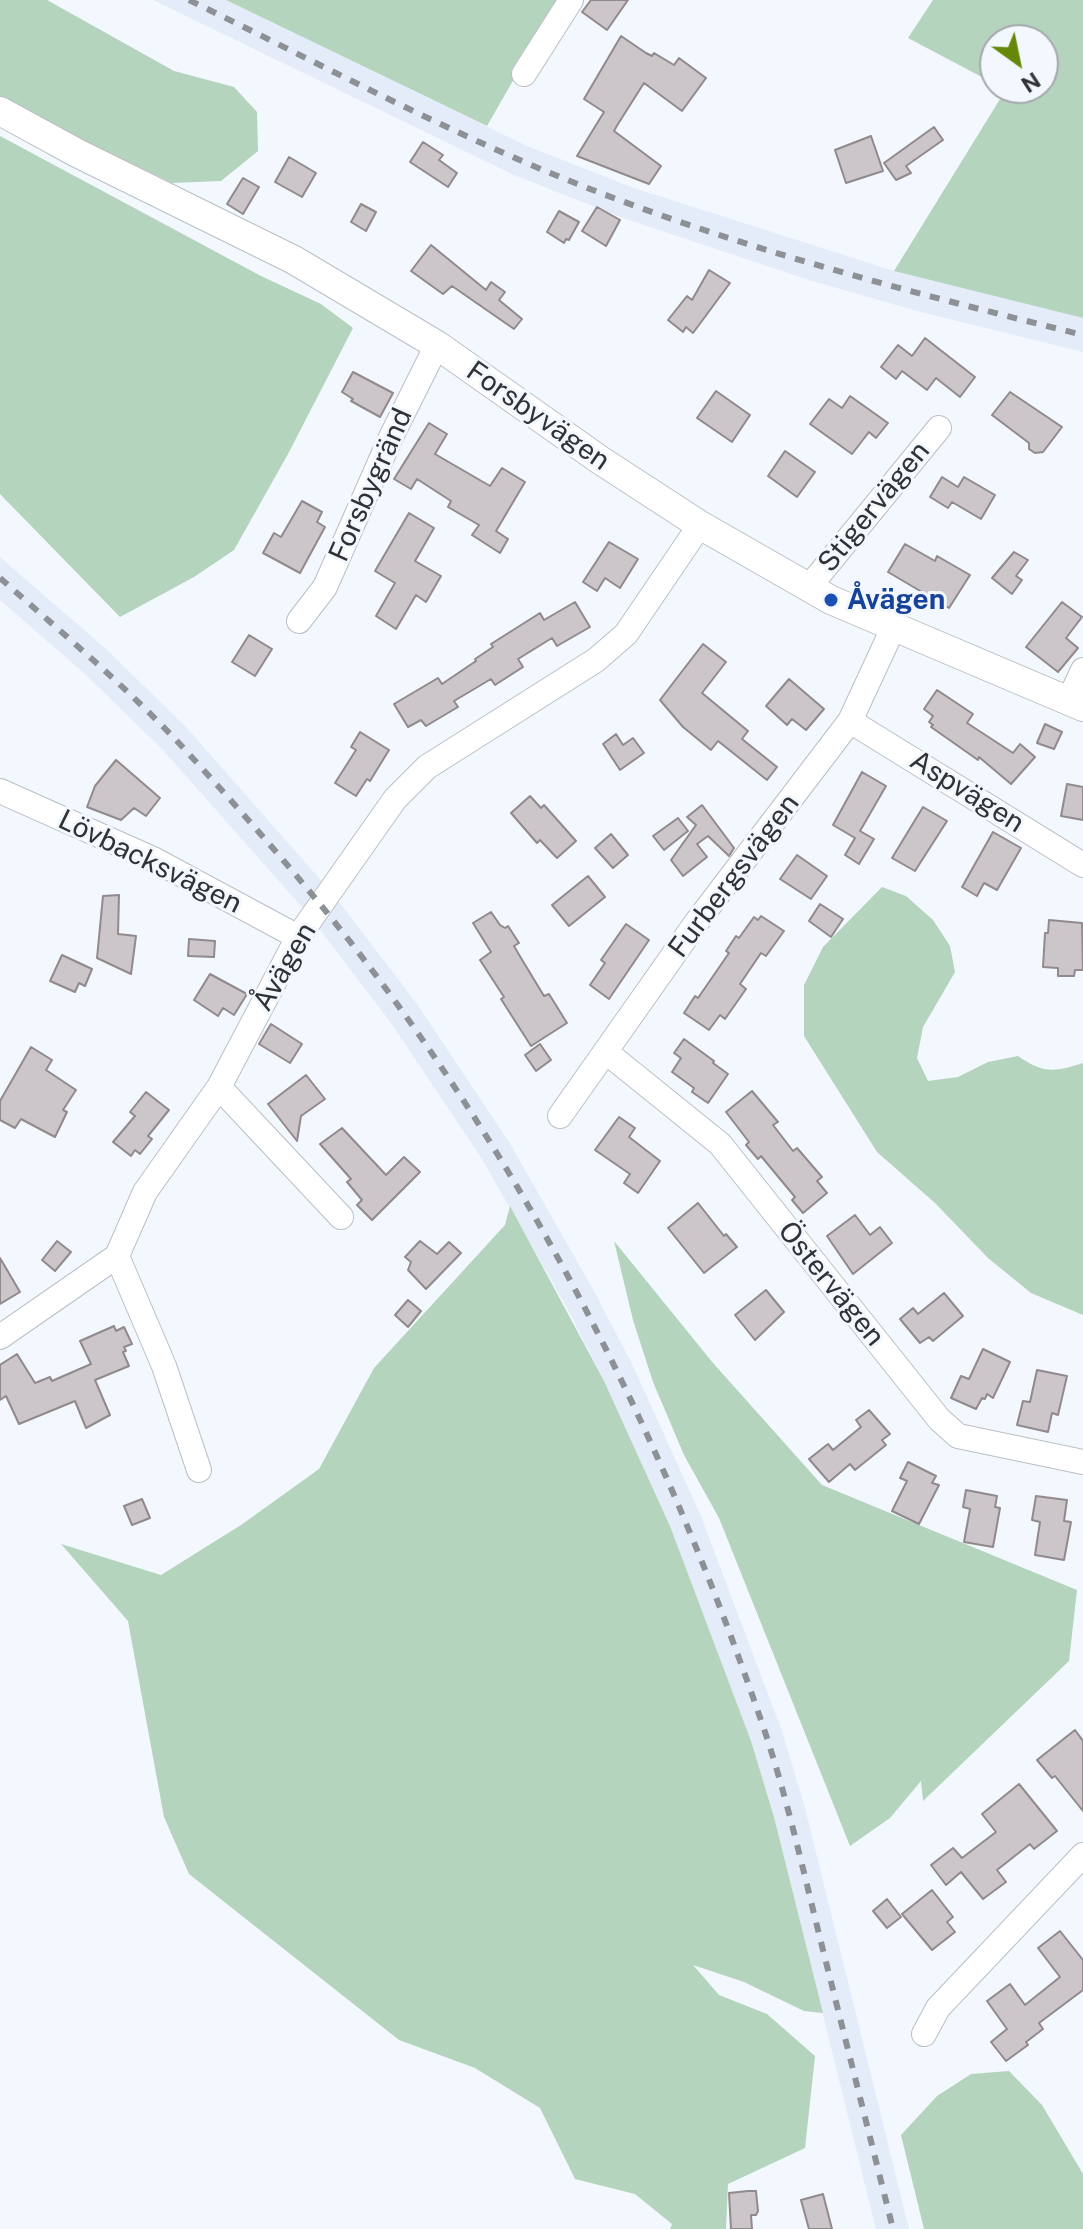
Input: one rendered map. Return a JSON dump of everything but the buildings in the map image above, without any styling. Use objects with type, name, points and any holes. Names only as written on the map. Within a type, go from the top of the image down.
[{"type":"street","points":[[524,74],[571,0]]},
{"type":"street","name":"Forsbyvägen","points":[[0,111],[77,153],[294,260],[437,345],[600,460],[700,525],[809,587],[896,629],[1076,704]]},
{"type":"street","name":"Forsbygränd","points":[[299,621],[325,587],[385,449],[437,345]]},
{"type":"street","name":"Stigervägen","points":[[809,587],[939,428]]},
{"type":"street","name":"Åvägen","points":[[117,1256],[145,1192],[219,1087],[298,937],[395,799],[427,767],[596,660],[626,634],[700,525]]},
{"type":"street","name":"Furbergsvägen","points":[[560,1116],[696,923],[850,721],[889,637],[896,629]]},
{"type":"street","points":[[1076,704],[1083,670]]},
{"type":"street","name":"Aspvägen","points":[[850,721],[1083,865]]},
{"type":"street","name":"Lövbacksvägen","points":[[0,791],[155,860],[298,937]]},
{"type":"street","name":"Östervägen","points":[[606,1052],[720,1144],[939,1419],[958,1436],[1083,1462]]},
{"type":"street","points":[[219,1087],[341,1217]]},
{"type":"street","points":[[0,1337],[117,1256],[164,1366],[199,1470]]},
{"type":"street","points":[[924,2034],[938,2008],[1083,1855]]},
{"type":"shaded area","points":[[153,0],[226,0],[527,146],[634,188],[894,271],[1083,318],[1083,352],[917,311],[809,280],[623,218],[514,175]]},
{"type":"shaded area","points":[[0,557],[106,649],[186,727],[333,894],[417,1004],[509,1142],[594,1291],[633,1366],[700,1514],[782,1731],[805,1808],[909,2229],[876,2229],[774,1817],[751,1741],[670,1526],[566,1306],[482,1159],[391,1023],[309,915],[163,750],[84,673],[0,600]]},
{"type":"green space","points":[[0,0],[47,0],[174,71],[234,87],[257,112],[258,151],[221,181],[172,183],[0,97]]},
{"type":"green space","points":[[226,0],[559,0],[487,126]]},
{"type":"green space","points":[[933,0],[1083,0],[1083,318],[894,271],[997,104],[1059,104],[1059,24],[979,24],[979,76],[908,38]]},
{"type":"green space","points":[[0,136],[261,276],[321,304],[353,328],[234,550],[194,577],[120,617],[0,494]]},
{"type":"green space","points":[[882,887],[906,896],[933,920],[950,946],[955,972],[923,1027],[917,1058],[928,1081],[958,1077],[988,1062],[1018,1056],[1049,1070],[1083,1063],[1083,1315],[1031,1293],[988,1258],[935,1203],[877,1152],[804,1036],[804,985],[823,947]]},
{"type":"green space","points":[[510,1206],[604,1381],[670,1526],[751,1741],[774,1817],[823,2013],[804,2011],[744,1982],[693,1965],[719,1995],[767,2014],[815,2056],[805,2148],[728,2184],[726,2229],[670,2229],[672,2224],[635,2194],[575,2179],[540,2108],[475,2068],[399,2040],[189,1874],[164,1817],[128,1621],[61,1544],[161,1575],[241,1525],[319,1469],[374,1368],[505,1225]]},
{"type":"green space","points":[[614,1241],[713,1363],[822,1485],[1077,1590],[1069,1661],[923,1801],[921,1781],[890,1818],[850,1846],[719,1518],[684,1455],[653,1382],[633,1320]]},
{"type":"green space","points":[[1009,2071],[1042,2105],[1083,2174],[1083,2229],[924,2229],[901,2135],[937,2096],[971,2074]]},
{"type":"railway","points":[[189,0],[438,123],[590,189],[799,260],[1083,335]]},
{"type":"railway","points":[[0,578],[177,741],[324,909],[379,979],[462,1098],[566,1272],[655,1453],[695,1546],[766,1735],[794,1832],[893,2229]]},
{"type":"place","name":"Åvägen","points":[[831,600]]}]
